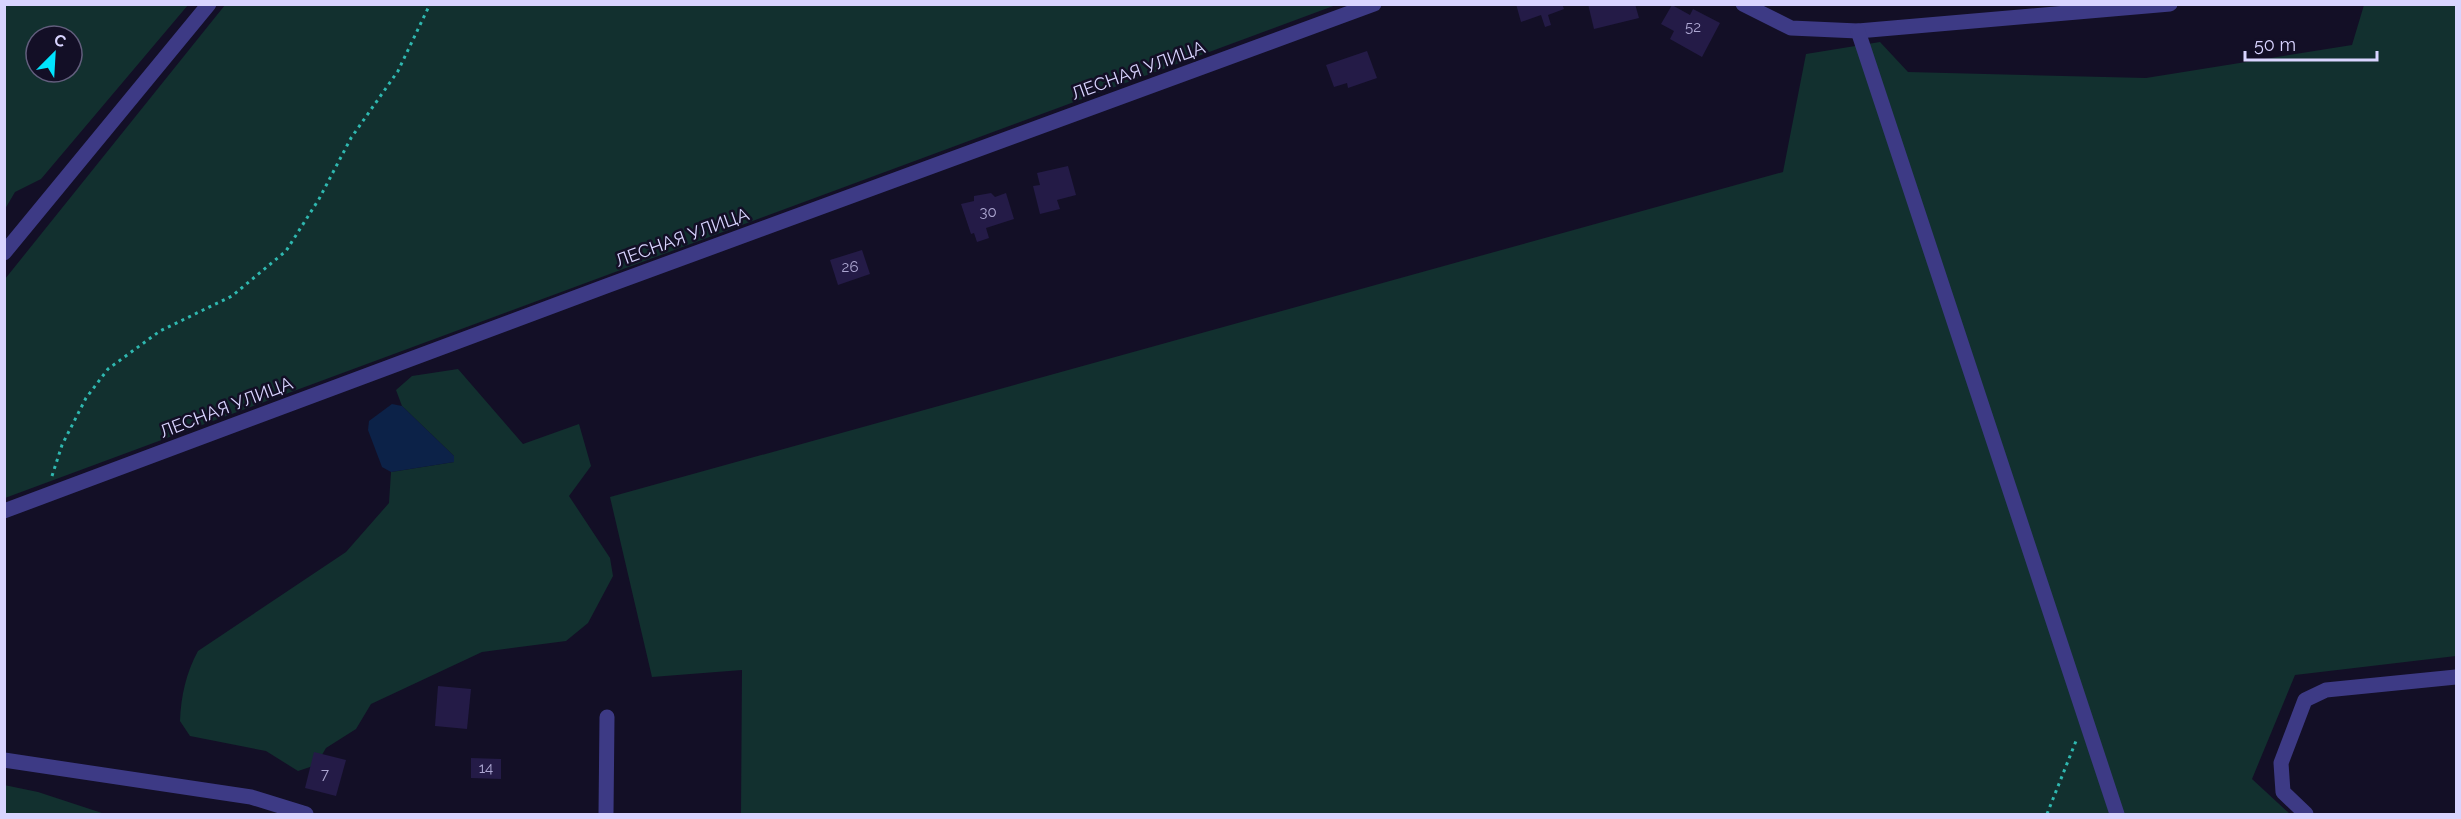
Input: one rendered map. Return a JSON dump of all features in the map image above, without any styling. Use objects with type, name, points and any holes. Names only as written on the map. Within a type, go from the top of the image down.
[{"type":"street","points":[[4,253],[209,4]]},
{"type":"street","name":"ЛЕСНАЯ УЛИЦА","points":[[4,511],[620,281],[1374,4]]},
{"type":"street","points":[[1743,4],[1791,28],[1858,31],[2170,4]]},
{"type":"street","points":[[1858,31],[2117,814]]},
{"type":"street","points":[[2306,814],[2283,792],[2281,763],[2305,700],[2326,690],[2457,677]]},
{"type":"street","points":[[606,814],[607,717]]},
{"type":"street","points":[[4,760],[251,797],[306,814]]},
{"type":"path","points":[[45,496],[62,445],[86,398],[108,369],[160,331],[232,296],[286,251],[319,200],[351,138],[398,71],[430,4]]},
{"type":"path","points":[[2047,814],[2085,717]]},
{"type":"green space","points":[[5,4],[188,5],[41,179],[15,192],[5,209]]},
{"type":"green space","points":[[225,5],[1336,5],[5,498],[5,279]]},
{"type":"green space","points":[[2364,5],[2456,5],[2456,656],[2295,675],[2252,779],[2290,814],[741,814],[742,670],[652,677],[610,497],[1783,172],[1806,54],[1880,42],[1908,72],[2146,78],[2352,45]]},
{"type":"green space","points":[[458,369],[523,444],[579,424],[591,466],[569,496],[610,558],[613,576],[588,623],[566,641],[482,652],[371,704],[356,729],[326,748],[316,765],[298,771],[266,751],[190,736],[180,721],[187,676],[198,651],[346,552],[389,503],[391,472],[454,462],[454,456],[402,406],[396,390],[412,376]]},
{"type":"green space","points":[[4,785],[38,792],[105,814],[5,814]]},
{"type":"water","points":[[392,404],[402,406],[454,456],[454,462],[391,472],[382,467],[368,430],[369,421]]},
{"type":"building","points":[[1516,4],[1562,4],[1564,9],[1548,15],[1551,25],[1545,27],[1541,15],[1521,22]]},
{"type":"building","points":[[1588,4],[1635,4],[1639,18],[1594,29]]},
{"type":"building","points":[[1672,5],[1690,15],[1693,9],[1720,23],[1702,57],[1670,39],[1674,31],[1661,24]]},
{"type":"building","points":[[1367,51],[1377,78],[1348,88],[1347,83],[1334,87],[1326,65]]},
{"type":"building","points":[[1068,166],[1076,195],[1057,200],[1060,209],[1040,214],[1033,186],[1040,185],[1037,173]]},
{"type":"building","points":[[991,193],[995,197],[1006,193],[1014,219],[986,228],[989,238],[977,242],[974,233],[971,234],[961,204],[974,201],[974,196]]},
{"type":"building","points":[[862,250],[870,274],[838,285],[830,260]]},
{"type":"building","points":[[438,686],[471,689],[467,729],[435,726]]},
{"type":"building","points":[[314,752],[346,760],[336,796],[305,788]]},
{"type":"building","points":[[471,758],[501,759],[501,779],[471,778]]}]
